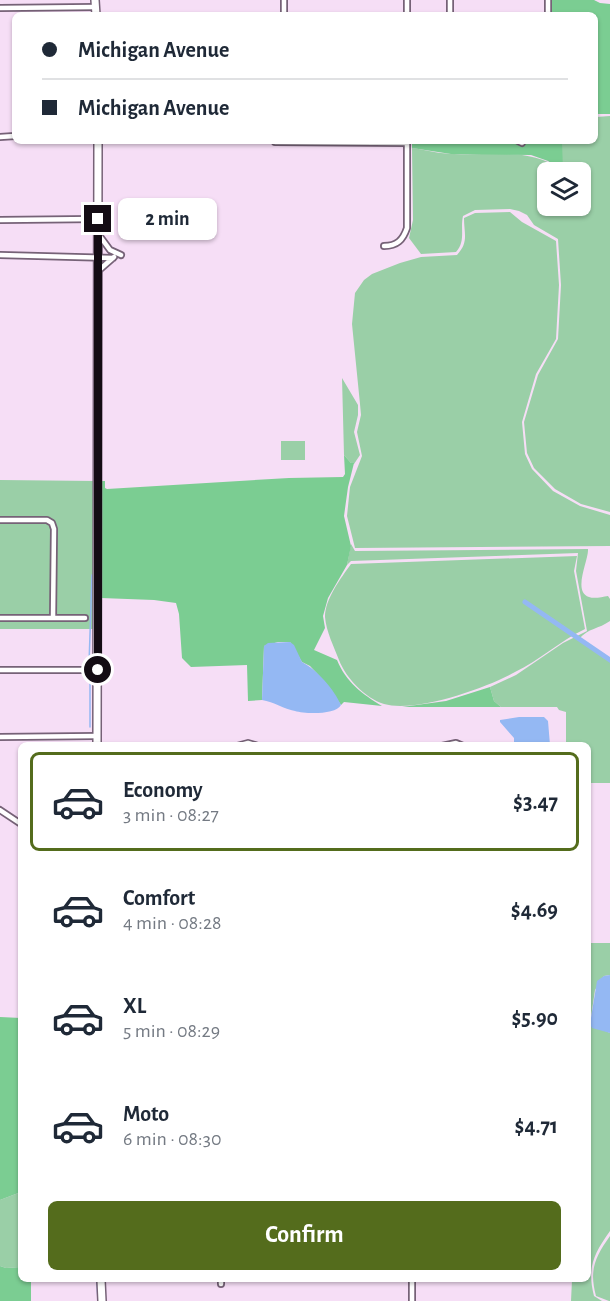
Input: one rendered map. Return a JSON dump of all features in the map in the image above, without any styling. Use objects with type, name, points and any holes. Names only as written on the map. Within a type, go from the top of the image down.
[{"type":"street","points":[[10,0],[10,7]]},
{"type":"street","points":[[0,8],[95,7]]},
{"type":"street","points":[[97,742],[98,144]]},
{"type":"street","points":[[384,246],[393,246],[402,240],[407,228],[407,144]]},
{"type":"street","points":[[0,220],[98,219]]},
{"type":"street","points":[[98,233],[106,246],[121,255],[113,258],[98,271]]},
{"type":"street","points":[[0,255],[113,258]]},
{"type":"street","points":[[0,520],[47,520],[52,523],[54,529],[53,618]]},
{"type":"street","points":[[0,618],[85,618]]},
{"type":"street","points":[[0,670],[98,670]]},
{"type":"street","points":[[0,737],[97,736]]},
{"type":"street","points":[[52,737],[52,742]]},
{"type":"street","points":[[0,810],[18,822]]},
{"type":"street","points":[[101,1282],[102,1301]]},
{"type":"street","points":[[412,1282],[412,1301]]},
{"type":"green space","points":[[551,0],[594,0],[610,4],[610,114],[598,114],[598,12],[552,12]]},
{"type":"green space","points":[[610,116],[610,512],[581,504],[555,489],[534,468],[527,453],[524,422],[538,375],[558,339],[561,285],[558,239],[534,225],[527,215],[510,209],[475,210],[463,216],[462,239],[456,252],[421,254],[409,238],[413,220],[412,148],[449,154],[510,154],[537,158],[547,162],[537,162],[537,216],[591,216],[591,162],[562,162],[562,144],[598,144],[598,117]]},
{"type":"green space","points":[[412,144],[562,144],[563,162],[550,162],[531,155],[451,154],[412,148]]},
{"type":"green space","points":[[510,212],[522,222],[556,241],[559,285],[556,339],[536,374],[522,422],[525,454],[532,469],[553,491],[580,506],[610,515],[610,546],[355,548],[347,516],[350,487],[362,456],[357,432],[361,415],[352,324],[355,293],[364,280],[372,274],[400,263],[421,257],[457,255],[464,242],[464,218],[475,213]]},
{"type":"green space","points":[[342,378],[358,405],[354,432],[360,455],[354,464],[344,455]]},
{"type":"green space","points":[[281,441],[305,441],[305,460],[281,460]]},
{"type":"green space","points":[[344,455],[351,463],[354,463],[344,516],[351,546],[347,565],[328,598],[323,616],[325,628],[314,650],[337,660],[355,687],[382,706],[344,702],[341,705],[325,682],[310,666],[302,662],[290,642],[278,642],[264,646],[262,700],[248,701],[247,665],[191,667],[182,658],[176,603],[101,598],[102,481],[105,481],[107,489],[343,477],[345,474]]},
{"type":"green space","points":[[0,480],[95,481],[95,629],[0,629]]},
{"type":"green space","points":[[351,544],[355,551],[588,549],[582,575],[582,589],[589,597],[608,596],[610,621],[579,639],[610,661],[610,783],[591,783],[591,742],[566,742],[566,712],[557,707],[501,707],[494,701],[490,687],[516,675],[563,643],[587,631],[576,571],[578,553],[351,561],[347,565]]},
{"type":"green space","points":[[577,556],[574,571],[585,629],[533,662],[487,685],[432,702],[398,706],[384,704],[363,692],[346,674],[339,660],[325,617],[334,589],[351,564]]},
{"type":"green space","points":[[490,687],[494,701],[501,707],[402,707],[446,701]]},
{"type":"green space","points":[[591,943],[610,943],[610,975],[604,976],[595,990],[591,1017]]},
{"type":"green space","points":[[0,1017],[18,1018],[18,1193],[0,1200]]},
{"type":"green space","points":[[591,1024],[610,1033],[610,1231],[599,1247],[591,1277]]},
{"type":"green space","points":[[18,1193],[18,1267],[0,1266],[0,1200]]},
{"type":"green space","points":[[610,1236],[609,1301],[596,1296],[593,1271],[597,1257]]},
{"type":"green space","points":[[0,1266],[18,1267],[18,1282],[31,1282],[31,1301],[0,1301]]},
{"type":"green space","points":[[591,1277],[594,1296],[602,1301],[571,1301],[572,1282],[591,1282]]},
{"type":"water","points":[[290,642],[294,645],[302,662],[330,686],[341,705],[338,708],[327,712],[306,713],[262,700],[264,646],[268,643]]},
{"type":"water","points":[[544,717],[548,721],[550,742],[514,742],[514,738],[500,720]]},
{"type":"water","points":[[610,975],[610,1033],[591,1026],[597,981]]},
{"type":"waterway","points":[[89,664],[92,575]]},
{"type":"waterway","points":[[525,602],[610,660]]},
{"type":"waterway","points":[[90,675],[90,727]]},
{"type":"waterway","points":[[97,1282],[98,1301]]},
{"type":"route","points":[[98,219],[98,670]]}]
